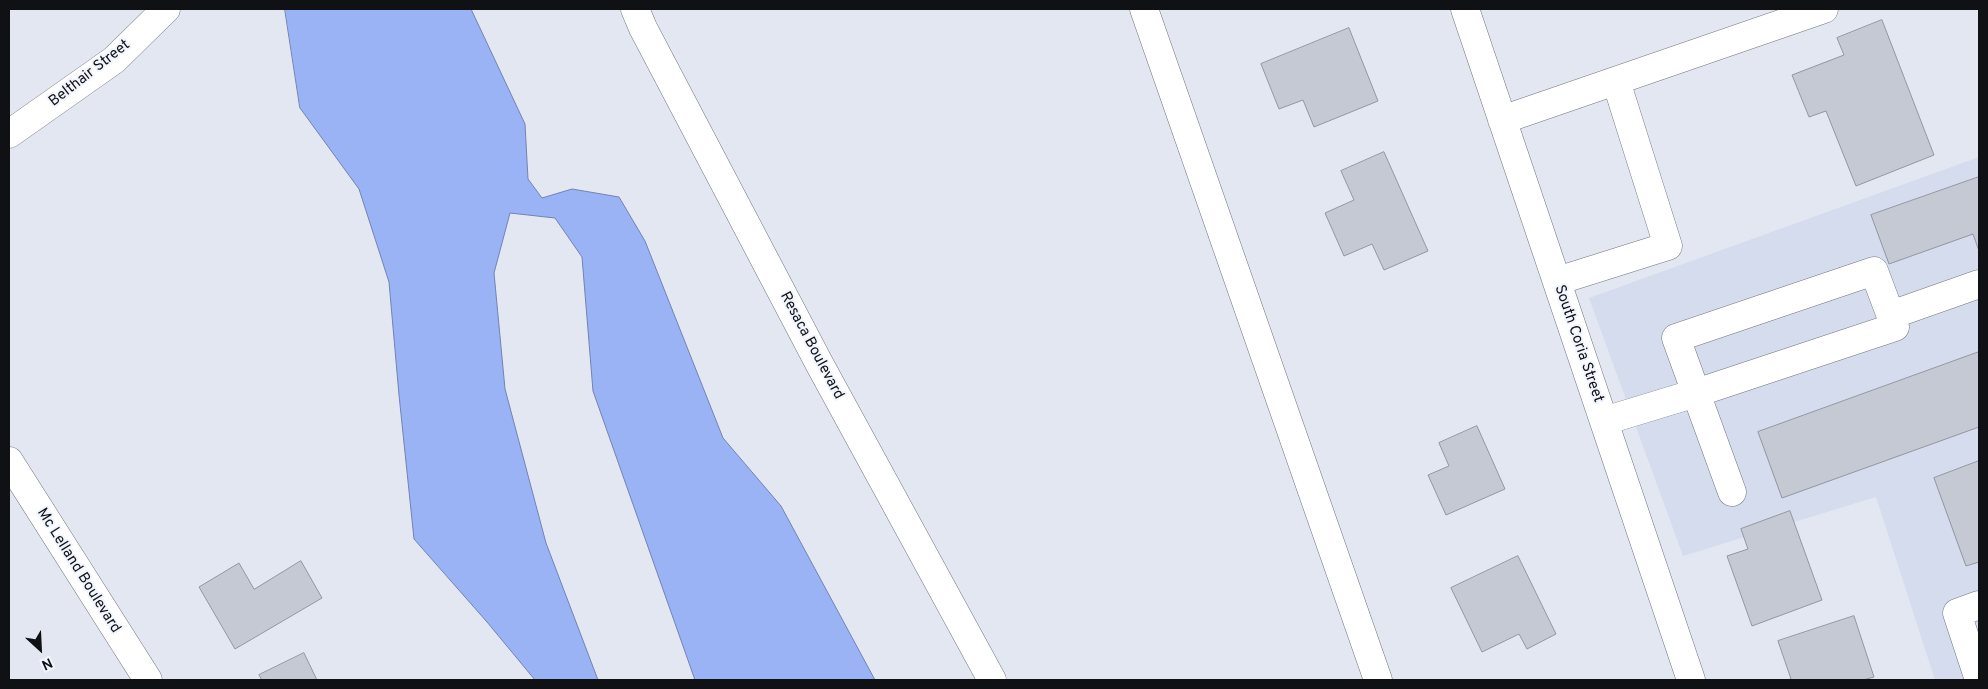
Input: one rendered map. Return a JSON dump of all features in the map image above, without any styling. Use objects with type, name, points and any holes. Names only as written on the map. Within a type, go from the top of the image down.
[{"type":"street","name":"Belthair Street","points":[[9,134],[114,60],[166,9]]},
{"type":"street","name":"Resaca Boulevard","points":[[635,9],[643,28],[820,364],[992,680]]},
{"type":"street","points":[[1144,9],[1378,680]]},
{"type":"street","name":"South Coria Street","points":[[1465,9],[1691,680]]},
{"type":"street","points":[[1502,120],[1824,9]]},
{"type":"street","points":[[1557,281],[1668,246],[1616,81]]},
{"type":"street","points":[[1604,421],[1696,392],[1895,327],[1874,271],[1676,338],[1696,392],[1732,492]]},
{"type":"street","points":[[1891,315],[1979,284]]},
{"type":"street","name":"Mc Lelland Boulevard","points":[[9,461],[148,680]]},
{"type":"street","points":[[1978,672],[1957,613],[1979,605]]},
{"type":"shaded area","points":[[1979,157],[1979,680],[1935,680],[1876,497],[1683,556],[1589,298]]},
{"type":"water","points":[[285,9],[471,9],[525,124],[528,179],[542,198],[572,189],[619,197],[645,241],[723,438],[781,506],[875,680],[695,680],[593,391],[582,257],[555,218],[510,213],[494,273],[505,389],[546,543],[598,680],[535,680],[414,539],[389,282],[359,189],[300,108]]},
{"type":"building","points":[[1882,20],[1934,155],[1856,186],[1826,111],[1809,117],[1792,75],[1844,55],[1837,38]]},
{"type":"building","points":[[1349,28],[1378,101],[1314,127],[1303,100],[1279,109],[1261,64]]},
{"type":"building","points":[[1384,152],[1428,251],[1384,270],[1372,244],[1344,256],[1325,213],[1354,200],[1341,171]]},
{"type":"building","points":[[1979,177],[1979,251],[1973,234],[1889,264],[1871,215]]},
{"type":"building","points":[[1979,352],[1979,427],[1782,498],[1758,432]]},
{"type":"building","points":[[1477,426],[1505,489],[1446,515],[1428,475],[1449,466],[1439,443]]},
{"type":"building","points":[[1979,461],[1979,562],[1966,566],[1934,478]]},
{"type":"building","points":[[1790,511],[1822,600],[1752,626],[1727,556],[1748,549],[1741,529]]},
{"type":"building","points":[[1518,556],[1556,634],[1527,649],[1519,634],[1482,652],[1451,588]]},
{"type":"building","points":[[301,561],[322,598],[235,649],[199,587],[239,563],[254,589]]},
{"type":"building","points":[[1854,616],[1874,677],[1863,680],[1787,680],[1791,679],[1778,641]]},
{"type":"building","points":[[304,653],[317,680],[262,680],[259,675]]}]
